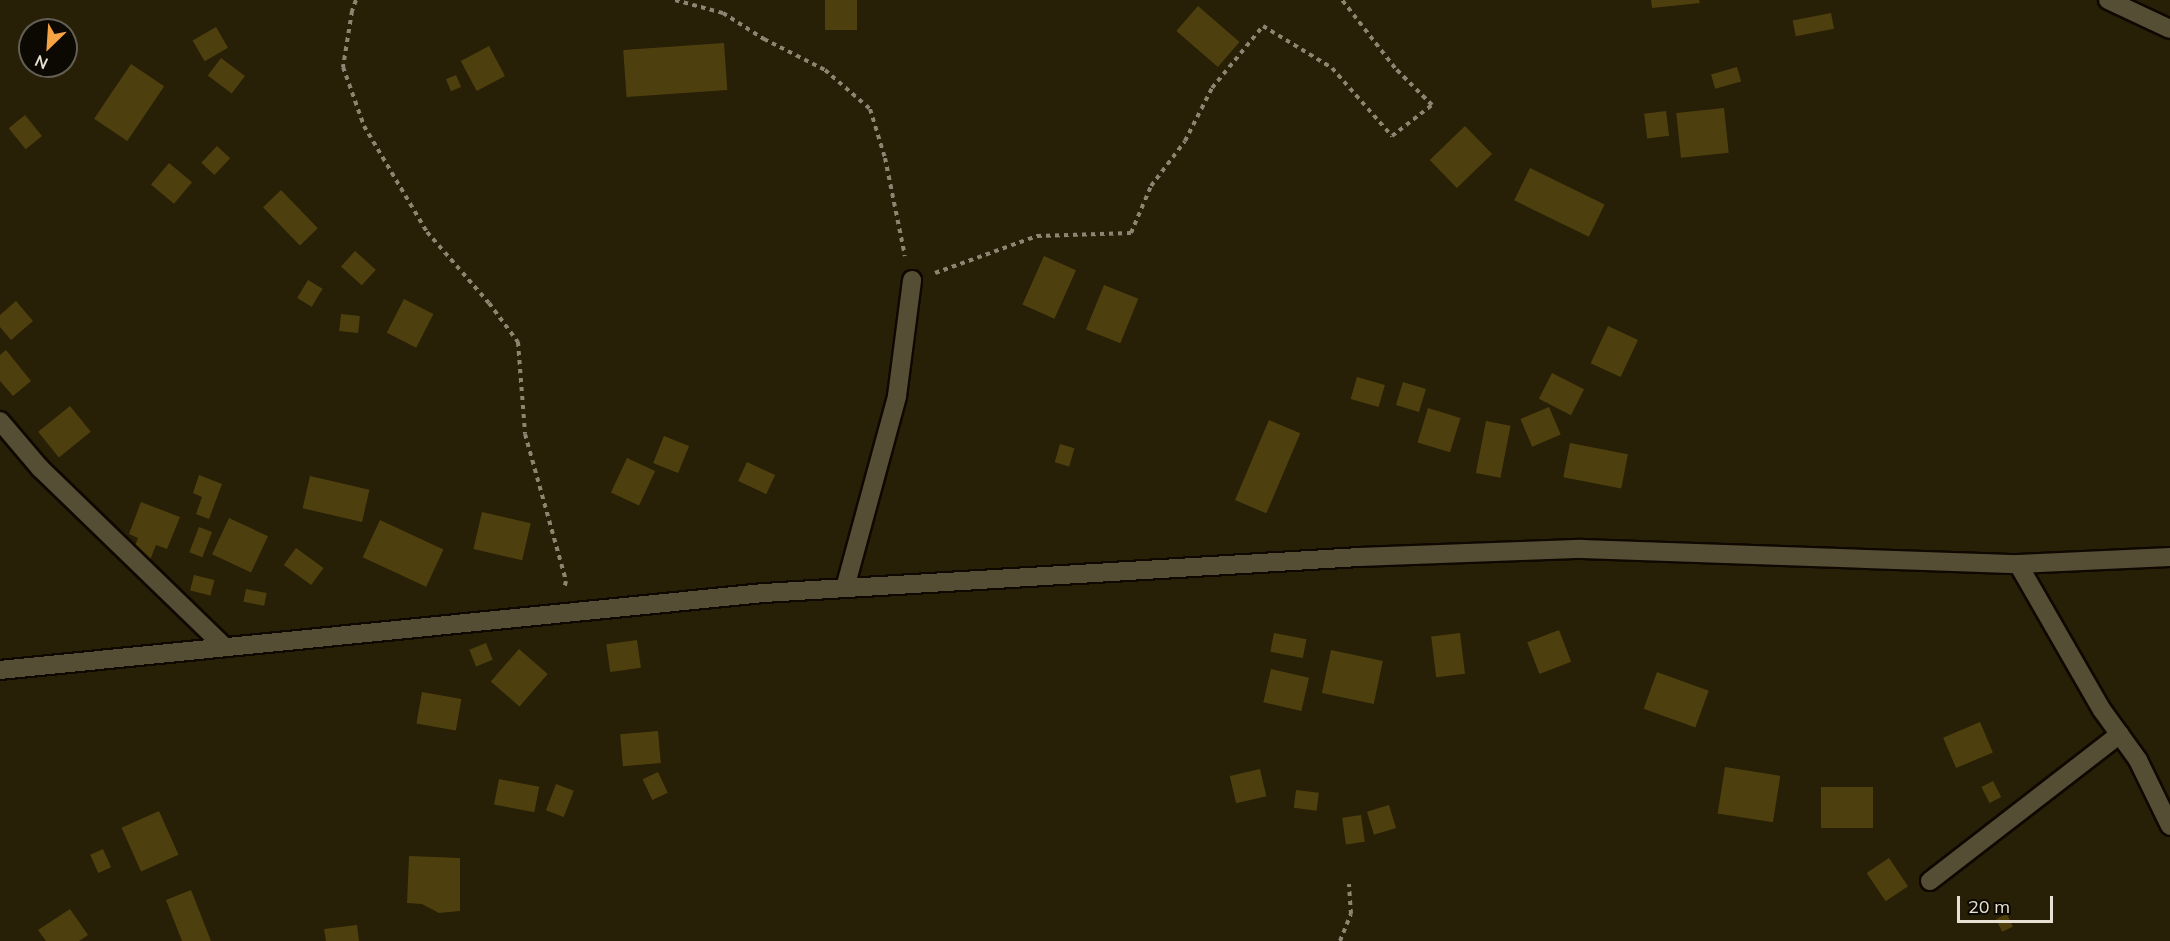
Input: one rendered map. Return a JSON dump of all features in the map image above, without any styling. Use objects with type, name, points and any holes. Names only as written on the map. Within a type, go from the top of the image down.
[{"type":"street","points":[[2108,0],[2170,29]]},
{"type":"street","points":[[845,588],[897,396],[912,280]]},
{"type":"street","points":[[0,421],[39,468],[124,553],[225,647]]},
{"type":"street","points":[[0,670],[764,592],[1359,556],[1582,549],[2018,564],[2170,556]]},
{"type":"street","points":[[2018,564],[2067,652],[2138,760],[2170,826]]},
{"type":"street","points":[[1930,881],[2120,734]]},
{"type":"path","points":[[356,0],[352,10],[344,68],[364,126],[427,232],[489,303],[518,342],[525,434],[566,581],[556,614]]},
{"type":"path","points":[[675,0],[723,13],[764,39],[825,70],[870,110],[885,158],[912,280],[976,260],[1036,236],[1131,233],[1151,186],[1185,141],[1212,88],[1263,26],[1332,68],[1392,136],[1432,105],[1395,68],[1342,0]]},
{"type":"path","points":[[1340,941],[1351,914],[1349,884]]},
{"type":"building","points":[[825,0],[857,0],[857,30],[825,30]]},
{"type":"building","points":[[1651,0],[1699,0],[1700,3],[1652,8]]},
{"type":"building","points":[[1198,6],[1240,42],[1218,67],[1176,31]]},
{"type":"building","points":[[1831,13],[1834,29],[1796,36],[1793,20]]},
{"type":"building","points":[[216,27],[228,48],[205,61],[193,40]]},
{"type":"building","points":[[724,43],[727,90],[627,97],[623,50]]},
{"type":"building","points":[[489,46],[505,76],[477,91],[461,61]]},
{"type":"building","points":[[221,58],[245,76],[232,94],[208,76]]},
{"type":"building","points":[[131,64],[164,86],[127,141],[94,119]]},
{"type":"building","points":[[1737,67],[1741,81],[1715,89],[1711,74]]},
{"type":"building","points":[[456,75],[461,87],[451,91],[446,79]]},
{"type":"building","points":[[1724,108],[1729,153],[1681,158],[1676,113]]},
{"type":"building","points":[[1666,111],[1669,136],[1647,138],[1644,114]]},
{"type":"building","points":[[25,115],[42,136],[26,149],[9,128]]},
{"type":"building","points":[[1465,126],[1492,154],[1457,188],[1430,160]]},
{"type":"building","points":[[217,146],[230,158],[214,175],[201,163]]},
{"type":"building","points":[[169,163],[192,182],[174,204],[151,184]]},
{"type":"building","points":[[1530,168],[1605,204],[1589,237],[1514,200]]},
{"type":"building","points":[[281,190],[318,228],[300,245],[263,207]]},
{"type":"building","points":[[355,251],[376,270],[362,285],[341,267]]},
{"type":"building","points":[[1044,256],[1076,270],[1054,319],[1022,304]]},
{"type":"building","points":[[308,280],[323,289],[312,307],[297,298]]},
{"type":"building","points":[[1104,285],[1138,299],[1120,343],[1086,330]]},
{"type":"building","points":[[404,299],[433,314],[416,348],[387,333]]},
{"type":"building","points":[[16,301],[33,321],[11,340],[0,327],[0,315]]},
{"type":"building","points":[[341,314],[360,316],[358,333],[339,331]]},
{"type":"building","points":[[1608,326],[1638,340],[1621,377],[1591,363]]},
{"type":"building","points":[[6,350],[31,381],[13,396],[0,381],[0,355]]},
{"type":"building","points":[[1552,373],[1584,389],[1571,415],[1539,399]]},
{"type":"building","points":[[1357,377],[1385,385],[1379,407],[1351,399]]},
{"type":"building","points":[[1403,382],[1426,389],[1419,412],[1396,405]]},
{"type":"building","points":[[70,406],[91,432],[59,457],[38,432]]},
{"type":"building","points":[[1549,407],[1561,435],[1532,447],[1520,419]]},
{"type":"building","points":[[1428,408],[1461,418],[1450,452],[1417,442]]},
{"type":"building","points":[[1269,420],[1300,433],[1266,513],[1235,500]]},
{"type":"building","points":[[1486,421],[1511,426],[1500,478],[1476,473]]},
{"type":"building","points":[[664,436],[689,446],[678,473],[653,463]]},
{"type":"building","points":[[1570,443],[1628,454],[1621,489],[1563,477]]},
{"type":"building","points":[[1060,444],[1074,448],[1069,466],[1055,462]]},
{"type":"building","points":[[627,458],[655,471],[639,506],[611,492]]},
{"type":"building","points":[[747,462],[775,475],[766,494],[738,481]]},
{"type":"building","points":[[199,475],[222,484],[209,519],[196,514],[202,497],[193,493]]},
{"type":"building","points":[[310,476],[369,490],[362,522],[303,508]]},
{"type":"building","points":[[141,502],[180,517],[167,549],[156,545],[150,560],[132,554],[138,538],[129,534]]},
{"type":"building","points":[[482,512],[531,523],[522,560],[473,549]]},
{"type":"building","points":[[229,518],[268,536],[251,572],[212,554]]},
{"type":"building","points":[[380,520],[443,550],[426,587],[363,557]]},
{"type":"building","points":[[199,527],[212,532],[202,557],[189,552]]},
{"type":"building","points":[[296,548],[324,568],[311,585],[284,565]]},
{"type":"building","points":[[194,575],[214,580],[211,596],[190,591]]},
{"type":"building","points":[[246,589],[267,593],[264,606],[244,602]]},
{"type":"building","points":[[1559,630],[1571,662],[1539,674],[1527,642]]},
{"type":"building","points":[[1274,633],[1306,639],[1303,658],[1270,652]]},
{"type":"building","points":[[1460,633],[1465,674],[1436,677],[1431,637]]},
{"type":"building","points":[[637,640],[641,668],[610,672],[606,644]]},
{"type":"building","points":[[486,643],[493,660],[476,666],[469,650]]},
{"type":"building","points":[[519,649],[548,674],[519,706],[491,681]]},
{"type":"building","points":[[1331,650],[1383,661],[1374,704],[1322,693]]},
{"type":"building","points":[[1271,669],[1309,678],[1301,711],[1263,702]]},
{"type":"building","points":[[1657,672],[1709,691],[1695,727],[1644,709]]},
{"type":"building","points":[[422,692],[461,699],[456,730],[416,724]]},
{"type":"building","points":[[1980,722],[1993,752],[1956,768],[1943,738]]},
{"type":"building","points":[[658,731],[661,763],[623,766],[620,734]]},
{"type":"building","points":[[1725,767],[1780,776],[1773,822],[1718,813]]},
{"type":"building","points":[[1260,769],[1266,796],[1236,803],[1230,776]]},
{"type":"building","points":[[658,772],[668,793],[652,800],[643,779]]},
{"type":"building","points":[[499,779],[539,787],[534,812],[494,805]]},
{"type":"building","points":[[1993,781],[2001,797],[1990,803],[1981,787]]},
{"type":"building","points":[[556,784],[574,791],[564,817],[546,810]]},
{"type":"building","points":[[1821,787],[1873,787],[1873,828],[1821,828]]},
{"type":"building","points":[[1296,790],[1319,793],[1317,811],[1294,808]]},
{"type":"building","points":[[1389,805],[1396,828],[1374,835],[1367,812]]},
{"type":"building","points":[[159,811],[179,855],[141,872],[122,828]]},
{"type":"building","points":[[1361,815],[1365,842],[1346,844],[1342,818]]},
{"type":"building","points":[[103,849],[111,867],[98,873],[90,855]]},
{"type":"building","points":[[409,856],[460,858],[460,911],[439,913],[422,904],[407,903]]},
{"type":"building","points":[[1889,858],[1908,886],[1886,901],[1867,873]]},
{"type":"building","points":[[191,890],[211,941],[182,941],[166,900]]},
{"type":"building","points":[[70,909],[88,935],[79,941],[46,941],[38,930]]},
{"type":"building","points":[[2007,914],[2013,927],[2002,932],[1996,919]]},
{"type":"building","points":[[357,925],[359,941],[326,941],[324,929]]}]
